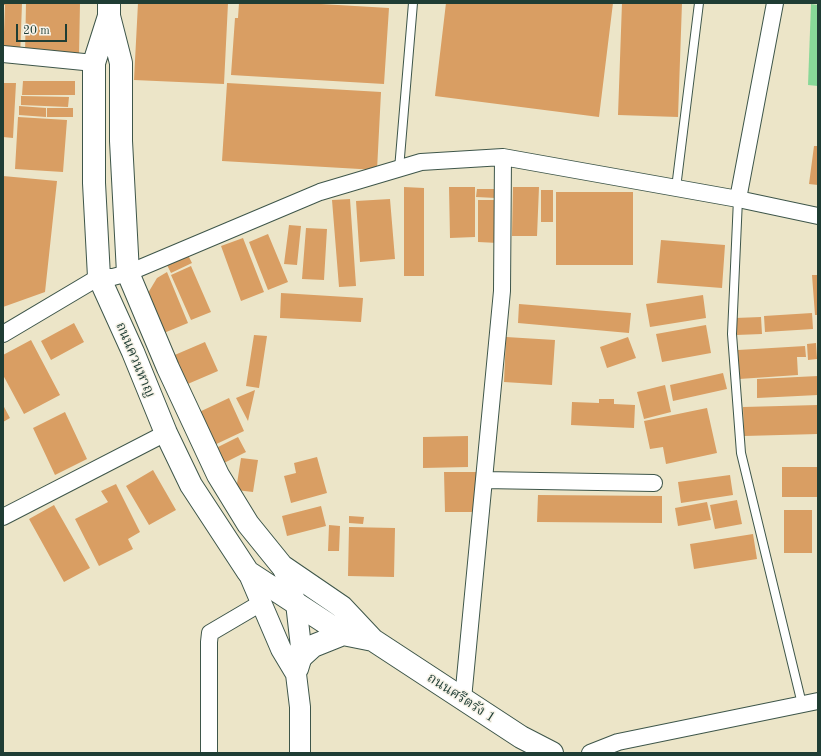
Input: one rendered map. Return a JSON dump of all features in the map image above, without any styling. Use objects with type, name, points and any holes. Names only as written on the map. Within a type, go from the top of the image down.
[{"type":"main road","name":"ถนนควนหาญ","points":[[109,10],[94,63],[94,184],[99,277],[133,352],[166,433],[191,485],[248,572]]},
{"type":"main road","name":"ถนนควนหาญ","points":[[109,10],[121,64],[121,141],[128,273],[168,368],[218,475],[248,524],[282,566]]},
{"type":"main road","name":"ถนนศรีตรัง 1","points":[[282,566],[342,607],[373,640],[522,737],[552,753]]},
{"type":"main road","name":"ถนนศรีตรัง 1","points":[[248,572],[343,634],[373,640]]},
{"type":"main road","points":[[299,665],[313,646],[343,634]]},
{"type":"street","points":[[738,199],[775,3]]},
{"type":"street","points":[[3,54],[94,63]]},
{"type":"street","points":[[463,699],[502,291],[503,157]]},
{"type":"street","points":[[3,334],[99,277],[113,278],[128,273],[320,192],[421,162],[503,157],[738,199],[818,216]]},
{"type":"street","points":[[3,517],[166,433]]},
{"type":"street","points":[[484,480],[654,484]]},
{"type":"street","name":"ถนนควนหาญ","points":[[282,566],[296,603],[299,665],[300,753]]},
{"type":"street","name":"ถนนควนหาญ","points":[[248,572],[281,649],[299,665]]},
{"type":"street","points":[[209,753],[210,633],[261,603]]},
{"type":"street","points":[[590,753],[618,742],[818,701]]},
{"type":"lane","points":[[399,168],[413,3]]},
{"type":"lane","points":[[676,188],[699,3]]},
{"type":"lane","points":[[738,199],[732,334],[740,453],[802,704]]},
{"type":"green space","points":[[811,4],[818,5],[818,86],[808,85]]},
{"type":"building","points":[[3,3],[22,3],[20,59],[3,59],[5,5],[3,5]]},
{"type":"building","points":[[26,3],[80,3],[79,56],[25,55]]},
{"type":"building","points":[[138,3],[228,3],[224,84],[134,80]]},
{"type":"building","points":[[239,3],[304,3],[389,8],[384,84],[231,75],[235,18],[238,18]]},
{"type":"building","points":[[446,3],[613,3],[599,117],[435,96]]},
{"type":"building","points":[[622,3],[682,3],[678,117],[618,115]]},
{"type":"building","points":[[23,81],[75,81],[75,95],[22,95]]},
{"type":"building","points":[[3,83],[16,83],[13,138],[3,137]]},
{"type":"building","points":[[227,83],[381,92],[377,170],[222,161]]},
{"type":"building","points":[[21,96],[69,97],[68,107],[21,105]]},
{"type":"building","points":[[19,106],[46,108],[46,117],[19,115]]},
{"type":"building","points":[[47,108],[73,108],[73,117],[47,117]]},
{"type":"building","points":[[18,117],[67,120],[63,172],[15,169]]},
{"type":"building","points":[[814,146],[818,146],[818,185],[809,184]]},
{"type":"building","points":[[3,176],[57,181],[45,292],[3,307]]},
{"type":"building","points":[[404,187],[424,188],[424,276],[404,276]]},
{"type":"building","points":[[449,187],[475,187],[475,237],[450,238]]},
{"type":"building","points":[[513,187],[539,187],[537,236],[512,236]]},
{"type":"building","points":[[477,189],[496,189],[496,198],[476,197]]},
{"type":"building","points":[[541,190],[553,190],[553,222],[541,222]]},
{"type":"building","points":[[556,192],[633,192],[633,265],[556,265]]},
{"type":"building","points":[[350,199],[356,286],[339,287],[332,200]]},
{"type":"building","points":[[390,199],[395,259],[360,262],[356,201]]},
{"type":"building","points":[[478,200],[499,200],[498,243],[478,242]]},
{"type":"building","points":[[289,225],[301,226],[297,265],[284,264]]},
{"type":"building","points":[[306,228],[327,229],[324,280],[302,279]]},
{"type":"building","points":[[268,234],[288,282],[268,290],[249,242]]},
{"type":"building","points":[[243,238],[264,292],[241,301],[221,246]]},
{"type":"building","points":[[661,240],[725,245],[722,288],[657,283]]},
{"type":"building","points":[[187,253],[192,263],[171,273],[166,263]]},
{"type":"building","points":[[191,266],[211,312],[191,320],[171,275]]},
{"type":"building","points":[[167,272],[188,323],[159,335],[148,293],[157,278]]},
{"type":"building","points":[[812,275],[818,275],[818,315],[815,315]]},
{"type":"building","points":[[281,293],[363,298],[361,322],[280,318]]},
{"type":"building","points":[[703,295],[706,318],[650,327],[646,304]]},
{"type":"building","points":[[519,304],[631,313],[629,333],[518,323]]},
{"type":"building","points":[[812,313],[813,329],[765,332],[764,316]]},
{"type":"building","points":[[761,317],[762,334],[736,335],[735,318]]},
{"type":"building","points":[[74,323],[84,342],[51,360],[41,341]]},
{"type":"building","points":[[706,325],[711,353],[662,362],[656,334]]},
{"type":"building","points":[[254,335],[267,336],[259,388],[246,386]]},
{"type":"building","points":[[506,337],[555,340],[552,385],[504,382]]},
{"type":"building","points":[[628,337],[636,358],[607,368],[600,347]]},
{"type":"building","points":[[31,340],[60,395],[24,414],[3,375],[3,355]]},
{"type":"building","points":[[205,342],[218,371],[183,386],[170,357]]},
{"type":"building","points":[[816,343],[817,359],[808,360],[807,344]]},
{"type":"building","points":[[805,346],[806,357],[797,357],[798,375],[739,379],[738,350]]},
{"type":"building","points":[[723,373],[727,389],[673,401],[670,385]]},
{"type":"building","points":[[818,376],[818,395],[757,398],[757,379]]},
{"type":"building","points":[[665,385],[671,412],[644,419],[637,392]]},
{"type":"building","points":[[255,390],[248,421],[236,398]]},
{"type":"building","points":[[229,398],[244,431],[210,447],[195,414]]},
{"type":"building","points":[[599,399],[614,399],[614,404],[635,405],[634,428],[571,425],[572,402],[599,403]]},
{"type":"building","points":[[3,405],[10,418],[3,422]]},
{"type":"building","points":[[818,405],[818,434],[744,436],[743,407]]},
{"type":"building","points":[[707,408],[717,453],[666,464],[663,447],[650,449],[644,421]]},
{"type":"building","points":[[65,412],[87,459],[55,475],[33,428]]},
{"type":"building","points":[[468,436],[468,467],[423,468],[423,437]]},
{"type":"building","points":[[238,437],[246,452],[222,464],[214,449]]},
{"type":"building","points":[[317,457],[327,493],[291,503],[284,476],[296,473],[294,463]]},
{"type":"building","points":[[241,458],[258,460],[253,492],[236,490]]},
{"type":"building","points":[[782,467],[818,467],[818,497],[782,497]]},
{"type":"building","points":[[153,470],[176,510],[149,525],[126,486]]},
{"type":"building","points":[[444,472],[479,472],[480,512],[445,512]]},
{"type":"building","points":[[730,475],[733,495],[681,503],[678,482]]},
{"type":"building","points":[[116,484],[140,532],[128,539],[133,549],[99,566],[75,519],[108,502],[101,491]]},
{"type":"building","points":[[538,495],[662,496],[662,523],[537,522]]},
{"type":"building","points":[[737,500],[742,524],[715,529],[710,505]]},
{"type":"building","points":[[707,502],[711,520],[678,526],[675,508]]},
{"type":"building","points":[[54,505],[90,568],[64,582],[29,519]]},
{"type":"building","points":[[321,506],[326,526],[287,536],[282,516]]},
{"type":"building","points":[[784,510],[812,510],[812,553],[784,553]]},
{"type":"building","points":[[349,516],[364,517],[363,524],[349,523]]},
{"type":"building","points":[[329,525],[340,526],[339,551],[328,551]]},
{"type":"building","points":[[349,527],[395,528],[394,577],[348,576]]},
{"type":"building","points":[[753,534],[757,559],[694,569],[690,544]]}]
